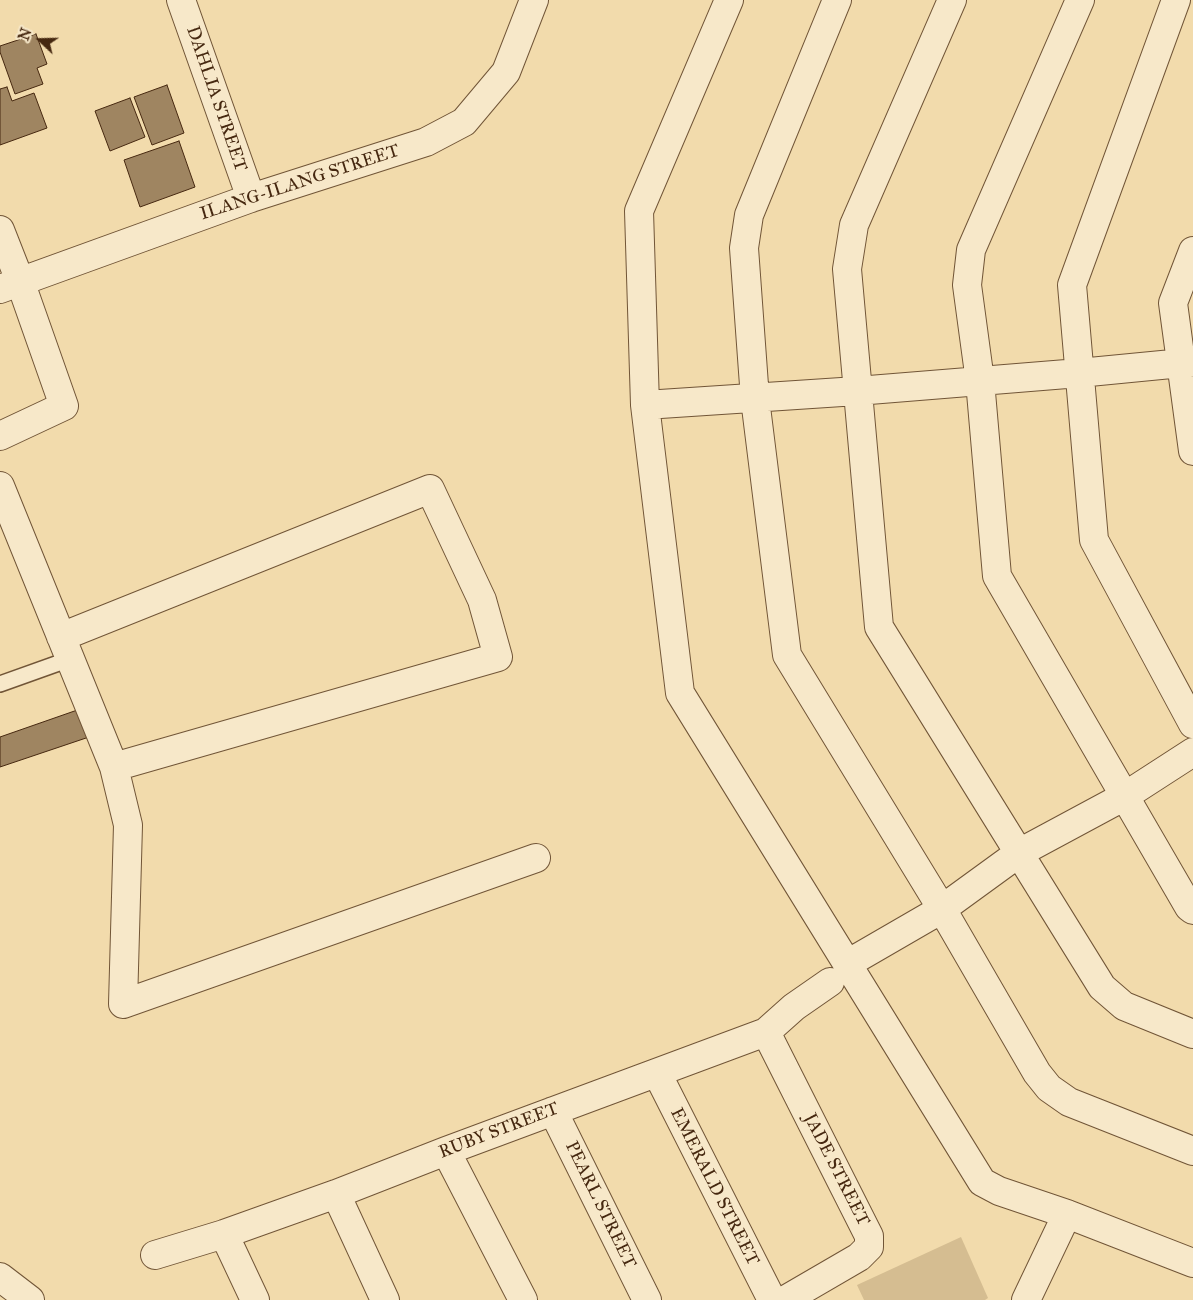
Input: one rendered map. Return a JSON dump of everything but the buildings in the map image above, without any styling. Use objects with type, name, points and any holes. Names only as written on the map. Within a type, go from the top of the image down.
[{"type":"street","name":"DAHLIA STREET","points":[[181,0],[251,198]]},
{"type":"street","name":"ILANG-ILANG STREET","points":[[10,285],[251,198],[426,142],[464,122],[506,72],[534,0]]},
{"type":"street","points":[[729,0],[639,211],[645,405],[680,693],[838,973],[982,1182],[998,1190],[1067,1214],[1193,1263]]},
{"type":"street","points":[[837,0],[749,215],[744,248],[755,399],[787,655],[942,910],[1037,1073],[1049,1088],[1069,1102],[1193,1151]]},
{"type":"street","points":[[952,0],[854,225],[847,269],[879,627],[1102,987],[1124,1006],[1193,1034]]},
{"type":"street","points":[[1080,0],[971,250],[967,285],[980,380],[997,576],[1189,907],[1193,910]]},
{"type":"street","points":[[1176,0],[1072,285],[1094,540],[1193,724]]},
{"type":"street","points":[[0,230],[10,285],[64,406],[0,436]]},
{"type":"street","points":[[1193,251],[1173,303],[1187,362],[1193,451]]},
{"type":"street","points":[[645,405],[857,391],[1079,373],[1187,362]]},
{"type":"street","points":[[0,486],[114,767],[128,825],[123,1004],[536,858]]},
{"type":"street","points":[[65,648],[430,489],[482,600],[498,657],[114,767]]},
{"type":"street","name":"RUBY STREET","points":[[155,1255],[224,1234],[336,1194],[766,1032],[794,1007],[838,973],[942,910],[1019,853],[1125,796],[1193,752]]},
{"type":"street","name":"JADE STREET","points":[[766,1032],[869,1236],[869,1247],[859,1257],[785,1300]]},
{"type":"street","name":"EMERALD STREET","points":[[657,1073],[772,1300]]},
{"type":"street","name":"PEARL STREET","points":[[553,1111],[647,1300]]},
{"type":"street","points":[[446,1151],[523,1300]]},
{"type":"street","points":[[336,1194],[385,1300]]},
{"type":"street","points":[[1026,1300],[1067,1214]]},
{"type":"street","points":[[224,1234],[255,1300]]},
{"type":"street","points":[[0,1277],[30,1300]]},
{"type":"lane","points":[[0,684],[65,648]]},
{"type":"shaded area","points":[[961,1237],[988,1298],[985,1300],[864,1300],[857,1285]]}]
